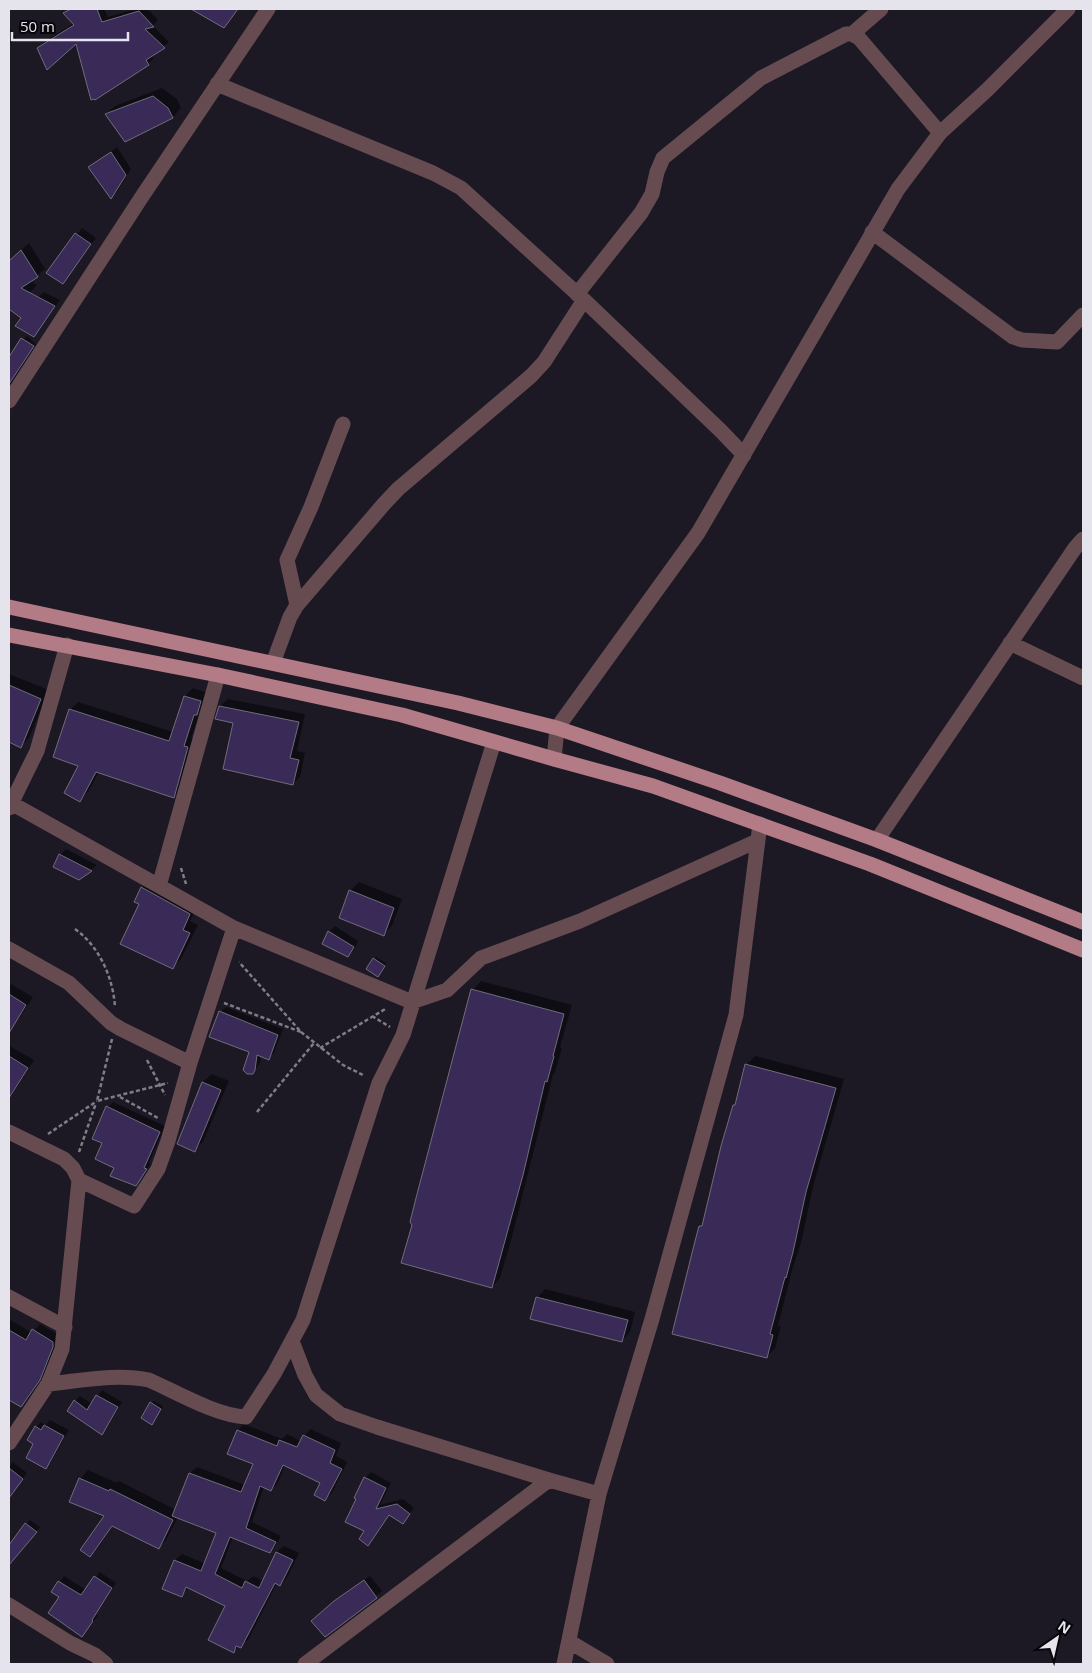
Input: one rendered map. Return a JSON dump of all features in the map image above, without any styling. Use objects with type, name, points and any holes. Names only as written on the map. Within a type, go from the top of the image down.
[{"type":"main road","points":[[9,607],[458,703],[557,728],[720,783],[877,840],[1083,922]]},
{"type":"main road","points":[[9,635],[218,675],[402,715],[554,760],[654,786],[870,864],[1083,950]]},
{"type":"street","points":[[9,400],[268,9]]},
{"type":"street","points":[[852,34],[881,9]]},
{"type":"street","points":[[554,760],[557,728],[698,533],[898,189],[940,134],[988,90],[1068,9]]},
{"type":"street","points":[[273,663],[290,617],[297,605],[382,505],[398,489],[531,376],[544,362],[580,297],[641,213],[652,194],[657,172],[663,158],[761,78],[846,34],[852,34],[859,38],[940,134]]},
{"type":"street","points":[[217,84],[433,173],[462,188],[580,297],[744,454]]},
{"type":"street","points":[[872,232],[1012,337],[1022,340],[1057,342],[1083,315]]},
{"type":"street","points":[[297,605],[287,560],[311,507],[343,424]]},
{"type":"street","points":[[877,840],[1075,548],[1083,539]]},
{"type":"street","points":[[1010,643],[1083,678]]},
{"type":"street","points":[[67,645],[37,751],[10,805],[234,928],[408,1000],[447,990],[481,958],[580,921],[757,841]]},
{"type":"street","points":[[159,886],[218,675]]},
{"type":"street","points":[[48,1384],[136,1377],[149,1380],[219,1412],[246,1417],[274,1374],[303,1320],[379,1083],[402,1035],[408,1000],[494,742]]},
{"type":"street","points":[[564,1664],[599,1494],[652,1319],[736,1015],[760,824]]},
{"type":"street","points":[[9,1132],[64,1159],[76,1174],[134,1206],[158,1168],[168,1142],[185,1079],[234,928]]},
{"type":"street","points":[[9,949],[69,983],[115,1026],[190,1063]]},
{"type":"street","points":[[9,1443],[48,1384],[62,1349],[76,1174]]},
{"type":"street","points":[[9,1297],[65,1327]]},
{"type":"street","points":[[292,1340],[305,1375],[316,1395],[340,1414],[378,1428],[599,1494]]},
{"type":"street","points":[[305,1664],[549,1480]]},
{"type":"street","points":[[9,1605],[70,1643],[95,1655],[106,1664]]},
{"type":"street","points":[[570,1642],[607,1664]]},
{"type":"path","points":[[181,867],[186,884]]},
{"type":"path","points":[[75,929],[87,937],[105,966],[115,1004],[115,1026],[97,1101],[76,1174]]},
{"type":"path","points":[[227,949],[301,1032],[343,1065],[379,1083]]},
{"type":"path","points":[[211,998],[301,1032]]},
{"type":"path","points":[[320,1048],[372,1016],[408,1000]]},
{"type":"path","points":[[372,1016],[402,1035]]},
{"type":"path","points":[[257,1112],[314,1043]]},
{"type":"path","points":[[33,1144],[97,1101],[185,1079]]},
{"type":"path","points":[[118,1096],[158,1118]]},
{"type":"building","points":[[71,9],[97,9],[102,22],[139,11],[154,27],[145,29],[165,48],[146,60],[149,65],[95,100],[91,100],[76,44],[47,70],[37,48],[74,25],[63,13]]},
{"type":"building","points":[[191,9],[238,9],[224,28]]},
{"type":"building","points":[[153,96],[168,108],[173,118],[125,142],[105,114]]},
{"type":"building","points":[[111,152],[126,175],[111,199],[88,167]]},
{"type":"building","points":[[75,233],[91,244],[63,284],[46,273]]},
{"type":"building","points":[[21,250],[38,277],[21,288],[55,306],[34,337],[15,326],[21,318],[9,309],[9,261]]},
{"type":"building","points":[[21,338],[34,346],[9,384],[9,357]]},
{"type":"building","points":[[9,685],[41,699],[21,748],[9,742]]},
{"type":"building","points":[[184,696],[201,701],[197,715],[194,715],[184,746],[188,747],[174,798],[96,772],[80,802],[64,793],[78,766],[53,757],[69,709],[169,741]]},
{"type":"building","points":[[219,706],[299,722],[290,758],[299,760],[293,785],[223,769],[233,723],[215,719]]},
{"type":"building","points":[[59,854],[92,871],[79,880],[53,867]]},
{"type":"building","points":[[141,887],[190,914],[183,930],[190,933],[173,969],[120,944],[139,904],[134,902]]},
{"type":"building","points":[[349,890],[394,908],[384,936],[339,918]]},
{"type":"building","points":[[328,931],[354,947],[348,957],[322,944]]},
{"type":"building","points":[[373,958],[385,966],[378,977],[366,969]]},
{"type":"building","points":[[471,989],[564,1014],[492,1288],[401,1263],[412,1225],[410,1222],[416,1198]]},
{"type":"building","points":[[9,994],[26,1005],[9,1033]]},
{"type":"building","points":[[219,1011],[278,1035],[269,1060],[257,1055],[253,1074],[247,1074],[243,1070],[249,1052],[209,1037]]},
{"type":"building","points":[[9,1056],[28,1068],[9,1098]]},
{"type":"building","points":[[745,1064],[836,1088],[806,1192],[793,1252],[770,1334],[773,1335],[767,1358],[672,1334],[699,1226],[702,1226],[721,1146],[733,1105],[735,1105]]},
{"type":"building","points":[[202,1082],[221,1090],[195,1152],[177,1144]]},
{"type":"building","points":[[106,1106],[160,1132],[144,1168],[147,1169],[136,1186],[110,1176],[114,1168],[95,1159],[102,1143],[92,1139]]},
{"type":"building","points":[[536,1297],[628,1320],[622,1342],[530,1319]]},
{"type":"building","points":[[32,1329],[53,1342],[53,1347],[40,1380],[21,1407],[9,1400],[9,1330],[26,1340]]},
{"type":"building","points":[[96,1395],[118,1407],[102,1435],[67,1411],[74,1400],[87,1410]]},
{"type":"building","points":[[150,1402],[161,1409],[152,1425],[141,1418]]},
{"type":"building","points":[[44,1425],[64,1436],[46,1469],[26,1458],[33,1444],[27,1440],[35,1426],[41,1430]]},
{"type":"building","points":[[237,1430],[277,1446],[279,1440],[297,1447],[303,1435],[335,1450],[330,1463],[342,1469],[325,1501],[314,1495],[320,1483],[283,1465],[271,1491],[260,1486],[246,1528],[276,1542],[270,1553],[230,1537],[215,1574],[242,1588],[245,1581],[259,1588],[276,1552],[293,1560],[280,1586],[275,1583],[241,1648],[236,1646],[234,1653],[208,1640],[225,1606],[186,1587],[182,1597],[162,1589],[174,1560],[201,1571],[216,1533],[172,1516],[189,1473],[241,1492],[253,1464],[227,1454]]},
{"type":"building","points":[[9,1468],[23,1479],[9,1498]]},
{"type":"building","points":[[364,1477],[386,1488],[376,1509],[397,1504],[410,1514],[403,1524],[389,1515],[368,1546],[359,1539],[364,1531],[345,1522]]},
{"type":"building","points":[[79,1478],[109,1491],[110,1489],[173,1520],[159,1549],[112,1526],[90,1557],[80,1550],[104,1516],[69,1502]]},
{"type":"building","points":[[25,1523],[37,1532],[9,1565],[9,1545]]},
{"type":"building","points":[[94,1576],[112,1588],[82,1637],[48,1613],[59,1597],[51,1592],[58,1581],[81,1595]]},
{"type":"building","points":[[364,1580],[377,1598],[325,1637],[311,1621],[334,1601]]}]
